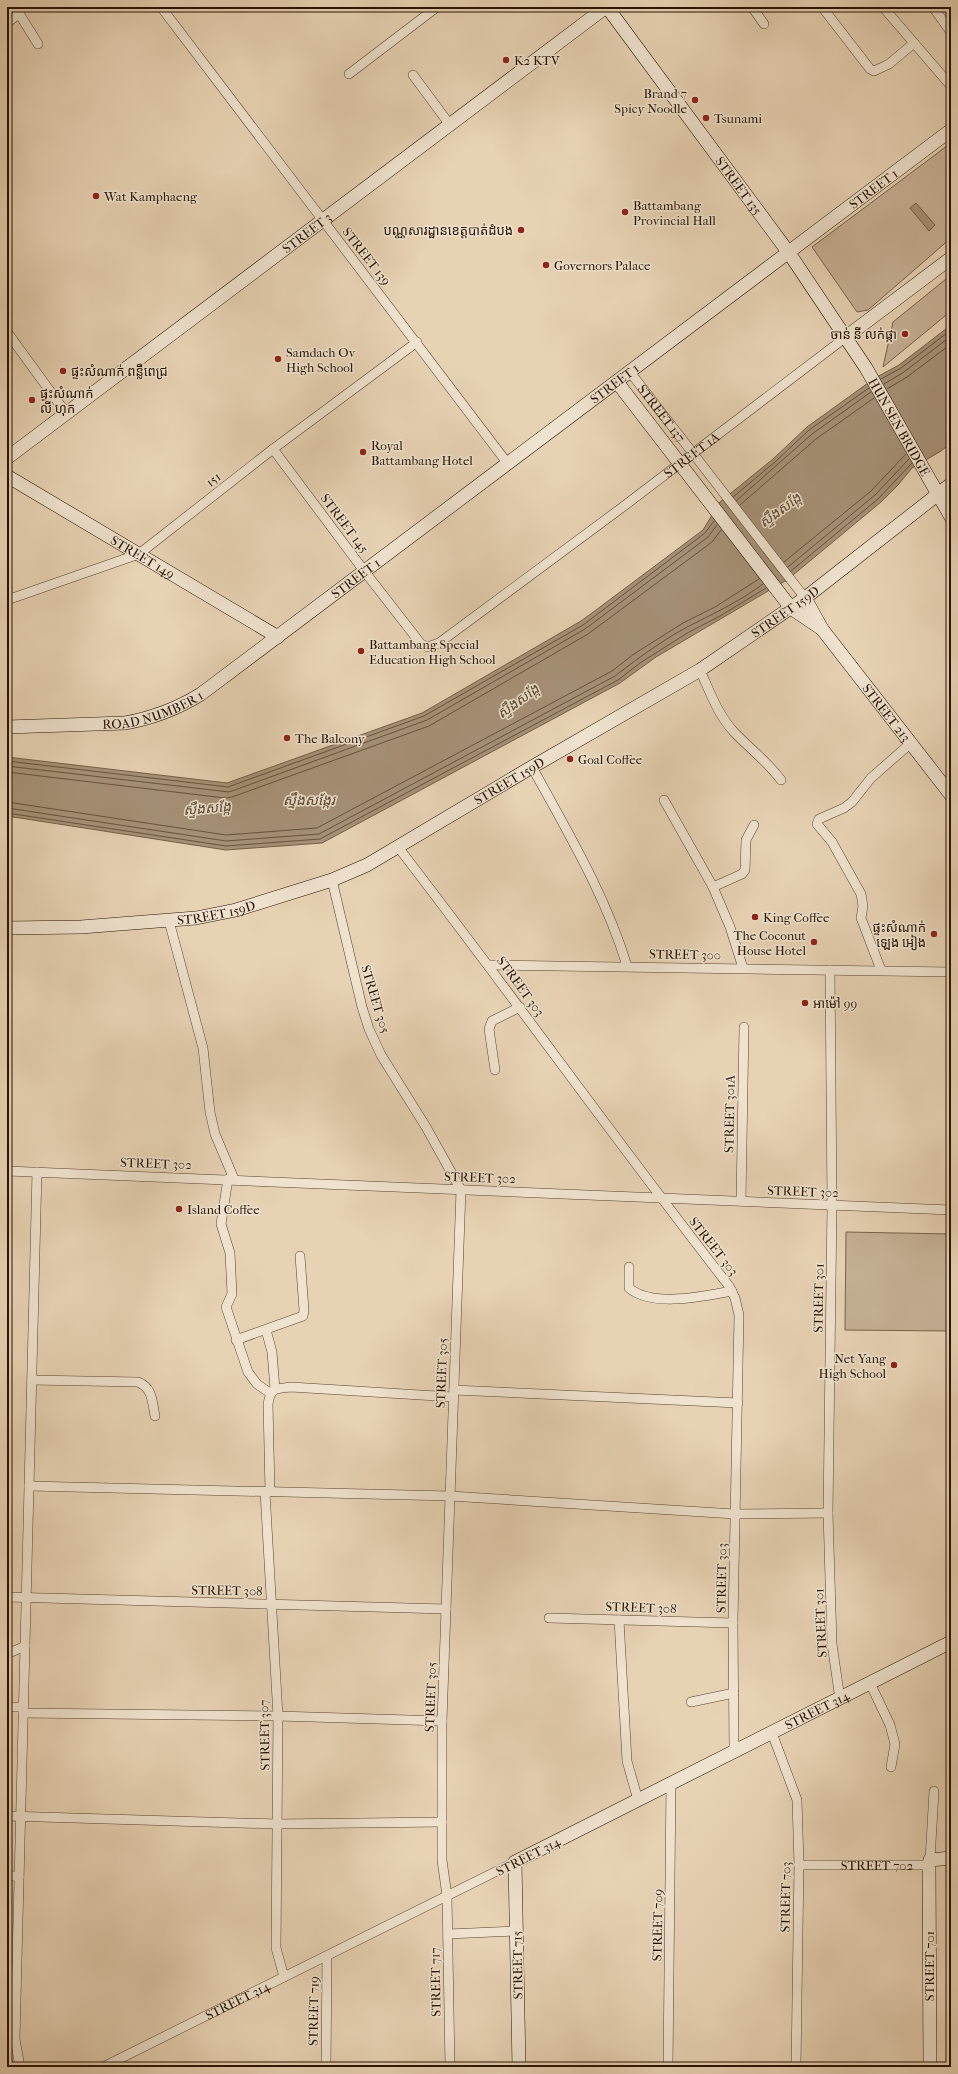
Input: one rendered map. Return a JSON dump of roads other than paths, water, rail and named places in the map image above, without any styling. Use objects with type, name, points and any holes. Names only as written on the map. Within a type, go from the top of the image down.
[{"type":"street","name":"STREET 139","points":[[161,7],[323,221],[417,342],[508,464]]},
{"type":"street","points":[[349,74],[437,7]]},
{"type":"street","name":"STREET 3","points":[[7,458],[606,7]]},
{"type":"street","name":"STREET 135","points":[[606,7],[789,253],[866,368]]},
{"type":"street","points":[[752,7],[764,24]]},
{"type":"street","points":[[822,7],[870,69],[874,71],[889,64],[914,43]]},
{"type":"street","points":[[883,7],[951,86]]},
{"type":"street","points":[[933,7],[951,32]]},
{"type":"street","points":[[7,23],[17,11],[38,44]]},
{"type":"street","points":[[413,75],[450,125]]},
{"type":"street","name":"STREET 1","points":[[278,637],[951,130]]},
{"type":"street","name":"STREET 1A","points":[[428,647],[439,643],[680,464],[951,258]]},
{"type":"street","points":[[7,332],[66,413]]},
{"type":"street","name":"151","points":[[7,600],[139,554],[273,449],[417,342]]},
{"type":"street","name":"HUN SEN BRIDGE","points":[[866,368],[951,517]]},
{"type":"street","name":"STREET 137","points":[[630,372],[694,453]]},
{"type":"street","name":"STREET 137","points":[[617,382],[779,594]]},
{"type":"street","name":"STREET 145","points":[[273,449],[421,644],[428,647]]},
{"type":"street","name":"STREET 213","points":[[694,453],[805,598],[822,629],[951,795]]},
{"type":"street","name":"STREET 149","points":[[7,476],[278,637]]},
{"type":"street","name":"STREET 159D","points":[[7,928],[81,927],[196,918],[236,910],[332,880],[367,865],[700,670],[805,598],[935,490],[951,484]]},
{"type":"street","name":"STREET 213","points":[[779,594],[791,608],[822,629]]},
{"type":"street","name":"ROAD NUMBER 1","points":[[7,727],[125,723],[158,715],[186,703],[202,694],[278,637]]},
{"type":"street","points":[[700,670],[716,707],[725,721],[734,732],[770,766],[781,780]]},
{"type":"street","points":[[881,970],[861,918],[861,894],[832,842],[817,824],[819,819],[844,808],[852,802],[871,778],[911,743]]},
{"type":"street","points":[[532,767],[590,876],[619,941],[626,966]]},
{"type":"street","points":[[664,800],[713,888],[730,926],[743,968]]},
{"type":"street","points":[[713,888],[744,872],[747,836],[754,825]]},
{"type":"street","name":"STREET 303","points":[[398,846],[490,965],[660,1198],[732,1291],[738,1306],[734,1751]]},
{"type":"street","name":"STREET 305","points":[[332,880],[362,1007],[369,1029],[381,1055],[426,1127],[461,1190],[442,1721],[442,1860],[447,1896]]},
{"type":"street","points":[[169,921],[204,1053],[210,1112],[215,1134],[231,1179],[221,1224],[230,1253],[232,1294],[226,1307],[248,1372],[257,1384],[273,1391],[291,1387],[738,1403]]},
{"type":"street","name":"STREET 300","points":[[490,965],[951,972]]},
{"type":"street","name":"STREET 301","points":[[830,970],[832,1205],[828,1513],[832,1644],[840,1699]]},
{"type":"street","points":[[495,1070],[489,1029],[492,1021],[520,1007]]},
{"type":"street","name":"STREET 301A","points":[[741,1201],[744,1027]]},
{"type":"street","name":"STREET 302","points":[[7,1171],[231,1179],[951,1210]]},
{"type":"street","points":[[20,2067],[15,2038],[37,1172]]},
{"type":"street","points":[[236,1340],[303,1316],[304,1310],[300,1256]]},
{"type":"street","points":[[629,1267],[629,1288],[638,1295],[681,1300],[732,1291]]},
{"type":"street","name":"STREET 307","points":[[266,1330],[272,1352],[273,1391],[268,1404],[268,1492],[278,1716],[276,1948],[284,1977]]},
{"type":"street","points":[[32,1380],[138,1382],[146,1385],[150,1390],[155,1416]]},
{"type":"street","points":[[29,1486],[450,1496],[735,1514],[828,1513]]},
{"type":"street","name":"STREET 308","points":[[7,1597],[446,1609]]},
{"type":"street","name":"STREET 308","points":[[549,1618],[734,1623]]},
{"type":"street","points":[[619,1620],[627,1761],[638,1800]]},
{"type":"street","name":"STREET 314","points":[[103,2067],[515,1862],[951,1642]]},
{"type":"street","points":[[7,1654],[25,1646]]},
{"type":"street","points":[[870,1683],[890,1725],[894,1744],[891,1767]]},
{"type":"street","points":[[691,1702],[734,1692]]},
{"type":"street","points":[[7,1707],[23,1710],[442,1721]]},
{"type":"street","name":"STREET 703","points":[[772,1732],[797,1800],[799,1865],[796,2067]]},
{"type":"street","name":"STREET 709","points":[[668,2067],[671,1783]]},
{"type":"street","points":[[930,1862],[934,1791]]},
{"type":"street","points":[[7,1816],[277,1824],[442,1822]]},
{"type":"street","name":"STREET 702","points":[[799,1865],[930,1862],[951,1858]]},
{"type":"street","name":"STREET 715","points":[[515,1862],[519,2067]]},
{"type":"street","name":"STREET 701","points":[[930,1862],[930,2067]]},
{"type":"street","points":[[7,1875],[19,1877]]},
{"type":"street","name":"STREET 717","points":[[447,1896],[450,2067]]},
{"type":"street","points":[[448,1934],[516,1931]]},
{"type":"street","name":"STREET 719","points":[[326,2067],[327,1956]]},
{"type":"water","points":[[916,203],[935,225],[929,231],[910,208]]},
{"type":"water","points":[[951,325],[951,443],[941,451],[912,468],[881,502],[793,575],[793,584],[785,581],[656,657],[620,683],[322,843],[226,850],[7,816],[7,757],[227,783],[422,713],[581,621],[596,610],[703,530],[720,502],[773,459],[807,427],[875,378],[899,365]]},
{"type":"place","name":"K2 KTV","points":[[506,60]]},
{"type":"place","name":"Brand 7 Spicy Noodle","points":[[695,100]]},
{"type":"place","name":"Tsunami","points":[[706,118]]},
{"type":"place","name":"Wat Kamphaeng","points":[[96,196]]},
{"type":"place","name":"Battambang Provincial Hall","points":[[625,212]]},
{"type":"place","name":"បណ្ណសារដ្ឋានខេត្តបាត់ដំបង","points":[[521,230]]},
{"type":"place","name":"Governors Palace","points":[[546,265]]},
{"type":"place","name":"ចាន់ នី លក់ផ្កា","points":[[905,334]]},
{"type":"place","name":"Samdach Ov High School","points":[[278,359]]},
{"type":"place","name":"ផ្ទះសំណាក់ ពន្លឺពេជ្រ","points":[[63,371]]},
{"type":"place","name":"ផ្ទះសំណាក់ លី ហុក","points":[[32,400]]},
{"type":"place","name":"Royal Battambang Hotel","points":[[363,452]]},
{"type":"place","name":"Battambang Special Education High School","points":[[361,651]]},
{"type":"place","name":"The Balcony","points":[[287,738]]},
{"type":"place","name":"Goal Coffee","points":[[570,759]]},
{"type":"place","name":"King Coffee","points":[[755,917]]},
{"type":"place","name":"ផ្ទះសំណាក់ ឡេង អៀង","points":[[934,934]]},
{"type":"place","name":"The Coconut House Hotel","points":[[814,942]]},
{"type":"place","name":"អាម៉ៅ 99","points":[[805,1003]]},
{"type":"place","name":"Island Coffee","points":[[179,1209]]},
{"type":"place","name":"Net Yang High School","points":[[894,1365]]},
{"type":"water label","name":"ស្ទឹងសង្កែ","points":[[780,510]]},
{"type":"water label","name":"ស្ទឹងសង្កែ","points":[[518,701]]},
{"type":"water label","name":"ស្ទឹងសង្កែរ","points":[[309,800]]},
{"type":"water label","name":"ស្ទឹងសង្កែ","points":[[207,808]]}]
